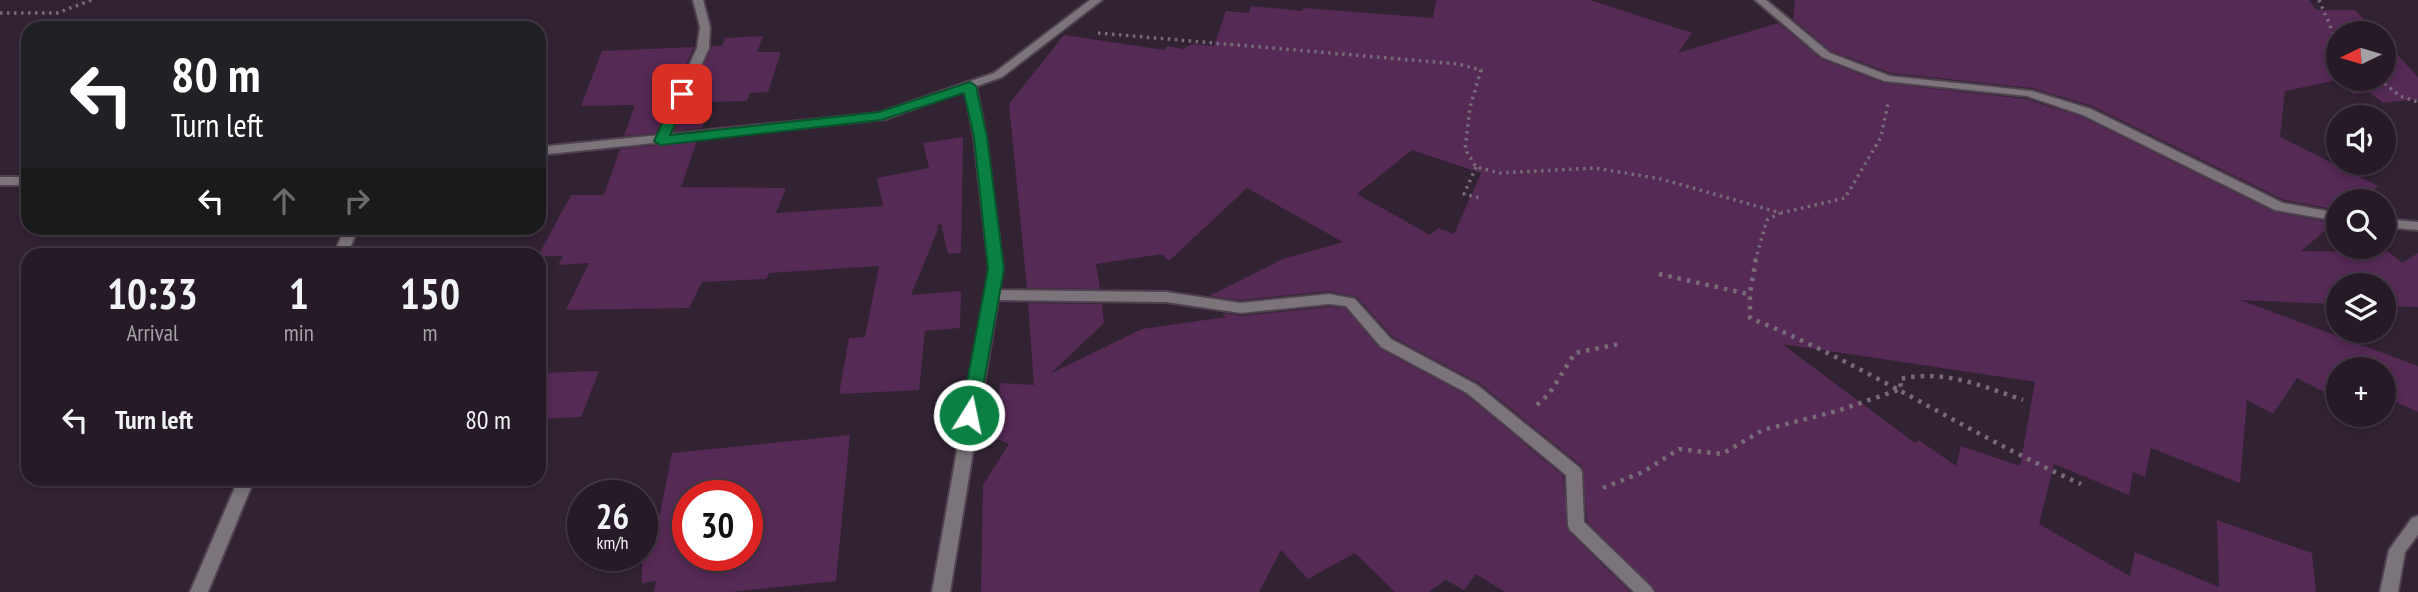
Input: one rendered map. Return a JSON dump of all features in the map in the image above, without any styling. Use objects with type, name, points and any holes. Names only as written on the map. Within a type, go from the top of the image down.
[{"type":"street","points":[[661,141],[703,48],[705,27],[698,0]]},
{"type":"street","points":[[546,149],[661,141],[881,116],[998,75],[1097,0]]},
{"type":"street","points":[[1760,0],[1826,55],[1888,79],[2028,93],[2087,112],[2280,207],[2326,215]]},
{"type":"street","points":[[941,592],[996,269],[981,137],[970,86]]},
{"type":"street","points":[[0,181],[21,181]]},
{"type":"street","points":[[2396,224],[2418,226]]},
{"type":"street","points":[[991,295],[1166,297],[1241,308],[1329,299],[1350,302],[1386,343],[1472,390],[1574,472],[1576,524],[1645,592]]},
{"type":"street","points":[[199,592],[243,486]]},
{"type":"street","points":[[2389,592],[2397,550],[2418,523]]},
{"type":"path","points":[[0,13],[57,13],[92,0]]},
{"type":"path","points":[[2319,0],[2328,21]]},
{"type":"path","points":[[1059,29],[1458,64],[1481,70],[1470,107],[1465,149],[1476,167],[1500,173],[1541,173],[1595,168],[1661,178],[1781,213]]},
{"type":"path","points":[[1888,79],[1888,112],[1881,137],[1845,198],[1781,213],[1767,220],[1748,294],[1750,318],[1800,337],[1901,389],[1962,426],[2043,468],[2081,484]]},
{"type":"path","points":[[2394,91],[2418,102]]},
{"type":"path","points":[[1476,167],[1464,194],[1480,198]]},
{"type":"path","points":[[1658,274],[1748,294]]},
{"type":"path","points":[[1516,425],[1549,394],[1575,353],[1619,344]]},
{"type":"path","points":[[1901,389],[1900,379],[1918,373],[1965,380],[2023,400]]},
{"type":"path","points":[[1574,484],[1601,488],[1643,472],[1679,449],[1722,454],[1763,430],[1795,419],[1837,411],[1901,389]]},
{"type":"building","points":[[1436,0],[1590,0],[1692,33],[1678,53],[1778,23],[1821,59],[1883,83],[2026,99],[2082,117],[2274,212],[2326,222],[2326,230],[2301,251],[2326,251],[2326,259],[2396,258],[2402,263],[2418,253],[2418,307],[2396,306],[2396,273],[2326,273],[2326,304],[2240,300],[2326,332],[2326,343],[2356,343],[2394,357],[2326,357],[2326,393],[2297,378],[2273,414],[2247,400],[2240,483],[2151,448],[2145,477],[2133,472],[2129,495],[2054,464],[2039,524],[2130,576],[2135,552],[2219,587],[2217,520],[2312,553],[2316,592],[1657,592],[1587,521],[1582,466],[1479,383],[1393,337],[1357,297],[1329,291],[1241,300],[1209,296],[1283,259],[1343,242],[1247,188],[1169,261],[1162,254],[1096,264],[1100,289],[1027,288],[1009,104],[1064,35],[1164,50],[1167,46],[1183,49],[1192,44],[1214,46],[1226,11],[1249,13],[1251,6],[1302,11],[1303,8],[1433,18]],"holes":[[[1412,150],[1481,173],[1454,234],[1438,228],[1430,235],[1357,194]],[[1782,344],[2035,382],[2020,466],[1961,446],[1956,466],[1919,440],[1915,443]]]},
{"type":"building","points":[[1795,0],[2309,0],[2316,10],[2355,10],[2366,21],[2326,21],[2326,82],[2285,91],[2280,137],[2326,160],[2326,175],[2356,175],[2378,186],[2374,189],[2326,189],[2326,208],[2284,200],[2092,106],[2032,88],[1891,73],[1831,51],[1793,19]]},
{"type":"building","points":[[763,36],[757,52],[781,52],[768,92],[750,93],[747,101],[712,102],[702,128],[674,131],[712,46],[722,46],[725,38]]},
{"type":"building","points":[[694,47],[656,133],[624,136],[635,105],[581,106],[602,51]]},
{"type":"building","points":[[2396,53],[2418,77],[2418,99],[2383,103],[2370,93],[2353,94],[2350,91],[2396,91]]},
{"type":"building","points":[[963,137],[961,253],[948,254],[941,224],[937,225],[938,229],[911,295],[961,291],[960,328],[925,331],[919,390],[839,394],[849,338],[865,337],[879,266],[769,273],[766,279],[702,282],[689,308],[566,310],[589,263],[558,265],[563,256],[546,256],[546,248],[542,248],[571,195],[604,195],[620,149],[697,141],[681,187],[786,188],[776,213],[883,206],[877,178],[929,168],[923,143]]},
{"type":"building","points":[[1028,303],[1102,304],[1104,323],[1050,374],[1142,329],[1226,317],[1222,313],[1241,316],[1329,307],[1345,308],[1380,349],[1466,395],[1563,476],[1568,531],[1630,592],[1505,592],[1476,574],[1464,590],[1446,580],[1428,592],[1395,592],[1355,553],[1308,579],[1281,550],[1259,592],[981,592],[983,485],[1009,444],[995,438],[1000,383],[1034,385]]},
{"type":"building","points":[[2396,358],[2418,366],[2418,412],[2396,402]]},
{"type":"building","points":[[599,371],[581,417],[546,419],[546,373]]},
{"type":"building","points":[[850,435],[836,581],[730,592],[654,592],[656,581],[642,583],[642,571],[658,571],[660,514],[672,453]]},
{"type":"route","points":[[682,94],[661,141],[881,116],[918,106],[970,86],[972,108],[981,137],[996,269],[969,415]]}]
